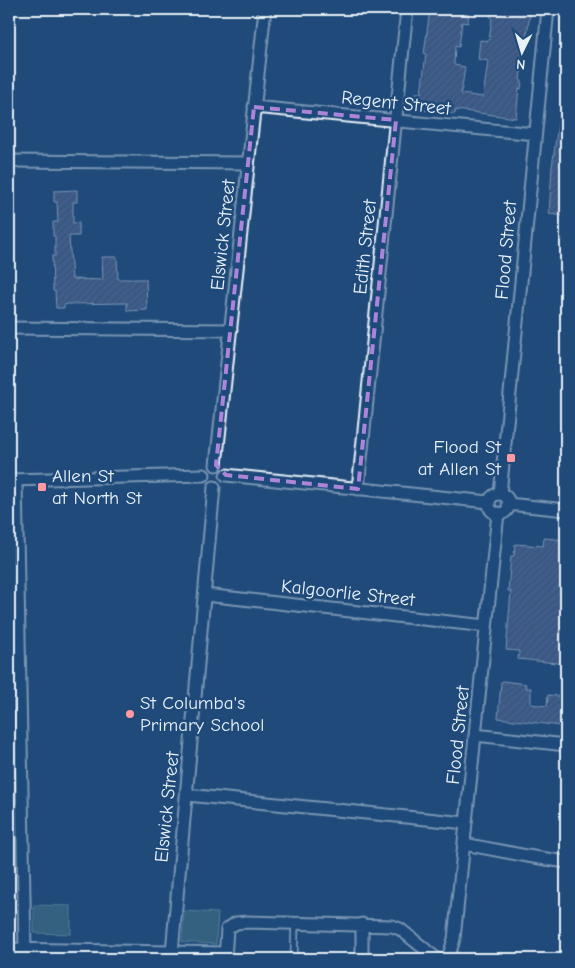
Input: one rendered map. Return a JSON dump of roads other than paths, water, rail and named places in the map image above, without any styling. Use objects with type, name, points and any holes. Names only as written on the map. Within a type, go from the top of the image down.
[{"type":"street","name":"Elswick Street","points":[[216,465],[265,9]]},
{"type":"street","name":"Edith Street","points":[[358,489],[407,9]]},
{"type":"street","name":"Flood Street","points":[[500,494],[548,9]]},
{"type":"street","name":"Regent Street","points":[[254,106],[535,134]]},
{"type":"street","points":[[9,161],[248,163]]},
{"type":"street","points":[[9,328],[231,330]]},
{"type":"street","points":[[216,465],[223,468],[226,475],[224,482],[214,487],[207,483],[204,475],[206,469],[216,465]]},
{"type":"street","points":[[23,953],[12,480],[204,475]]},
{"type":"street","points":[[226,475],[489,502]]},
{"type":"street","name":"Elswick Street","points":[[172,952],[214,487]]},
{"type":"street","points":[[500,494],[505,497],[508,504],[505,511],[498,513],[490,508],[489,502],[492,497],[500,494]]},
{"type":"street","points":[[508,504],[566,510]]},
{"type":"street","name":"Flood Street","points":[[448,959],[454,939],[498,513]]},
{"type":"street","name":"Kalgoorlie Street","points":[[205,595],[486,626]]},
{"type":"street","points":[[475,735],[566,745]]},
{"type":"street","points":[[186,795],[466,823]]},
{"type":"street","points":[[464,844],[511,854],[566,862]]},
{"type":"street","points":[[9,949],[23,953],[158,956],[172,952],[225,956],[227,929],[233,924],[241,922],[362,924],[397,928],[436,959]]},
{"type":"street","points":[[362,924],[362,959]]},
{"type":"lane","points":[[294,959],[295,923]]},
{"type":"place","name":"Flood St at Allen St","points":[[511,458]]},
{"type":"place","name":"Allen St at North St","points":[[42,487]]},
{"type":"place","name":"St Columba's Primary School","points":[[130,714]]}]
